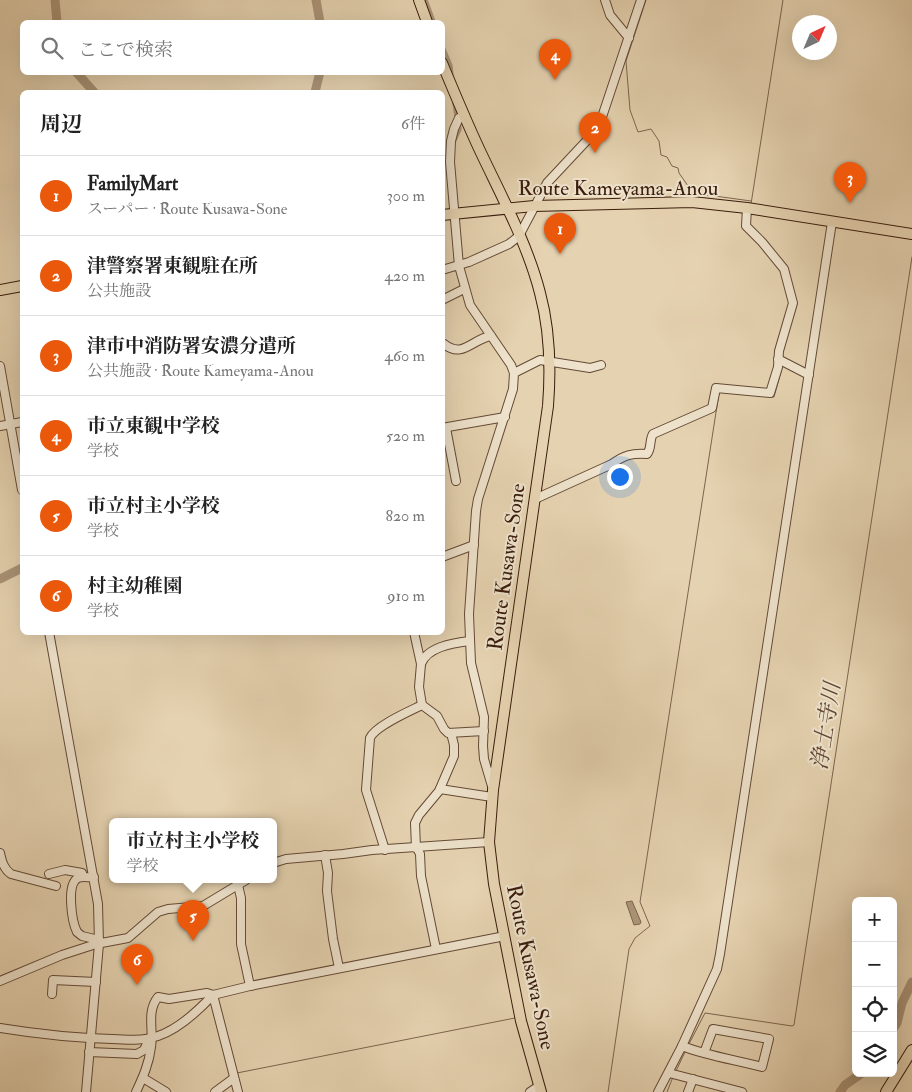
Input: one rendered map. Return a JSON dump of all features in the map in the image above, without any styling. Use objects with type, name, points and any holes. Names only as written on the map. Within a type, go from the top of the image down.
[{"type":"main road","points":[[419,0],[427,20]]},
{"type":"main road","name":"Route Kusawa-Sone","points":[[445,70],[508,208],[530,262],[540,294],[550,362],[548,406],[493,794],[489,842],[494,884],[521,1022],[540,1089]]},
{"type":"main road","name":"Route Kameyama-Anou","points":[[445,214],[534,206],[692,202],[751,209],[912,234]]},
{"type":"main road","points":[[0,290],[20,286]]},
{"type":"main road","points":[[886,1092],[912,1050]]},
{"type":"street","points":[[605,0],[612,19],[628,38]]},
{"type":"street","points":[[445,269],[459,266],[509,244],[519,236],[547,183],[591,136],[601,120],[641,0]]},
{"type":"street","points":[[440,789],[493,794],[484,759],[482,746],[484,717],[471,663],[469,641],[478,498],[505,417],[513,389],[514,373],[511,365],[470,305],[459,266],[450,173],[451,142],[459,118],[464,115]]},
{"type":"street","points":[[535,499],[612,464],[623,456],[632,453],[647,454],[650,451],[650,438],[653,434],[712,408],[716,388],[770,393],[778,367],[778,351],[793,304],[784,269],[746,226],[751,209]]},
{"type":"street","points":[[658,1092],[682,1046],[717,969],[720,954],[832,222]]},
{"type":"street","points":[[445,298],[465,290]]},
{"type":"street","points":[[445,345],[451,350],[460,350],[478,340],[491,336]]},
{"type":"street","points":[[778,359],[809,375]]},
{"type":"street","points":[[514,373],[540,360],[590,368],[601,365]]},
{"type":"street","points":[[0,366],[20,479]]},
{"type":"street","points":[[445,428],[505,417]]},
{"type":"street","points":[[0,426],[20,422]]},
{"type":"street","points":[[445,432],[456,481]]},
{"type":"street","points":[[445,556],[474,545]]},
{"type":"street","points":[[50,635],[98,904],[99,942],[86,1092]]},
{"type":"street","points":[[415,635],[421,664],[419,687],[422,705],[437,716],[445,731],[451,733],[484,731]]},
{"type":"street","points":[[421,664],[429,653],[456,643],[469,641]]},
{"type":"street","points":[[385,850],[366,790],[370,738],[374,732],[422,705]]},
{"type":"street","points":[[436,949],[421,876],[420,854],[414,831],[417,818],[440,789],[454,756],[451,733]]},
{"type":"street","points":[[277,862],[286,859],[489,842]]},
{"type":"street","points":[[0,853],[6,870],[11,874],[56,886]]},
{"type":"street","points":[[325,856],[328,873],[326,891],[339,968]]},
{"type":"street","points":[[49,874],[65,870],[82,872],[83,877]]},
{"type":"street","points":[[94,877],[77,878],[71,888],[71,905],[75,929],[80,935],[99,942]]},
{"type":"street","points":[[0,981],[54,958],[99,942],[128,938],[158,912],[168,909],[203,906],[241,883]]},
{"type":"street","points":[[238,885],[241,898],[241,944],[250,986]]},
{"type":"street","points":[[136,1092],[148,1066],[152,1008],[158,998],[169,999],[207,993],[213,995],[339,968],[505,936]]},
{"type":"street","points":[[52,994],[53,980],[96,982]]},
{"type":"street","points":[[2,1028],[90,1039],[151,1038],[169,1032],[178,1026],[213,995]]},
{"type":"street","points":[[213,995],[238,1092]]},
{"type":"street","points":[[682,1046],[704,1053],[762,1067],[769,1039],[713,1029],[704,1053]]},
{"type":"street","points":[[89,1052],[137,1054],[144,1050],[151,1038]]},
{"type":"street","points":[[669,1073],[742,1092]]},
{"type":"street","points":[[143,1078],[166,1092]]},
{"type":"street","points":[[215,1092],[234,1078]]},
{"type":"street","points":[[688,1092],[693,1080]]},
{"type":"street","points":[[530,1092],[540,1089]]},
{"type":"shaded area","points":[[632,901],[641,922],[640,924],[634,925],[626,902]]},
{"type":"waterway","points":[[55,0],[57,20]]},
{"type":"waterway","points":[[316,0],[320,20]]},
{"type":"waterway","points":[[425,0],[432,20]]},
{"type":"waterway","points":[[646,0],[626,61],[630,110],[638,132],[651,129],[659,141],[661,155],[667,157],[672,166],[678,168],[679,173],[693,193],[751,201]]},
{"type":"waterway","points":[[751,204],[783,0]]},
{"type":"waterway","points":[[445,54],[450,66],[451,76]]},
{"type":"waterway","points":[[79,75],[92,90]]},
{"type":"waterway","points":[[316,90],[319,75]]},
{"type":"waterway","points":[[454,140],[459,129],[455,103]]},
{"type":"waterway","name":"浄土寺川","points":[[689,1044],[705,1013],[794,1025],[912,257]]},
{"type":"waterway","points":[[771,397],[774,397],[783,365]]},
{"type":"waterway","points":[[608,1092],[629,949],[635,938],[650,926],[640,902],[719,393]]},
{"type":"waterway","points":[[0,579],[20,569]]},
{"type":"waterway","points":[[897,1023],[902,1003],[912,982]]},
{"type":"waterway","points":[[237,1073],[515,1018]]},
{"type":"waterway","name":"浄土寺川","points":[[676,1071],[685,1052]]},
{"type":"waterway","name":"浄土寺川","points":[[667,1092],[673,1077]]},
{"type":"waterway","points":[[840,1092],[845,1085],[856,1077]]},
{"type":"place","name":"市立東観中学校","points":[[555,80]]},
{"type":"place","name":"津警察署東観駐在所","points":[[595,153]]},
{"type":"place","name":"津市中消防署安濃分遣所","points":[[850,203]]},
{"type":"place","name":"FamilyMart","points":[[560,254]]},
{"type":"place","name":"市立村主小学校","points":[[193,941]]},
{"type":"place","name":"村主幼稚園","points":[[137,985]]}]
